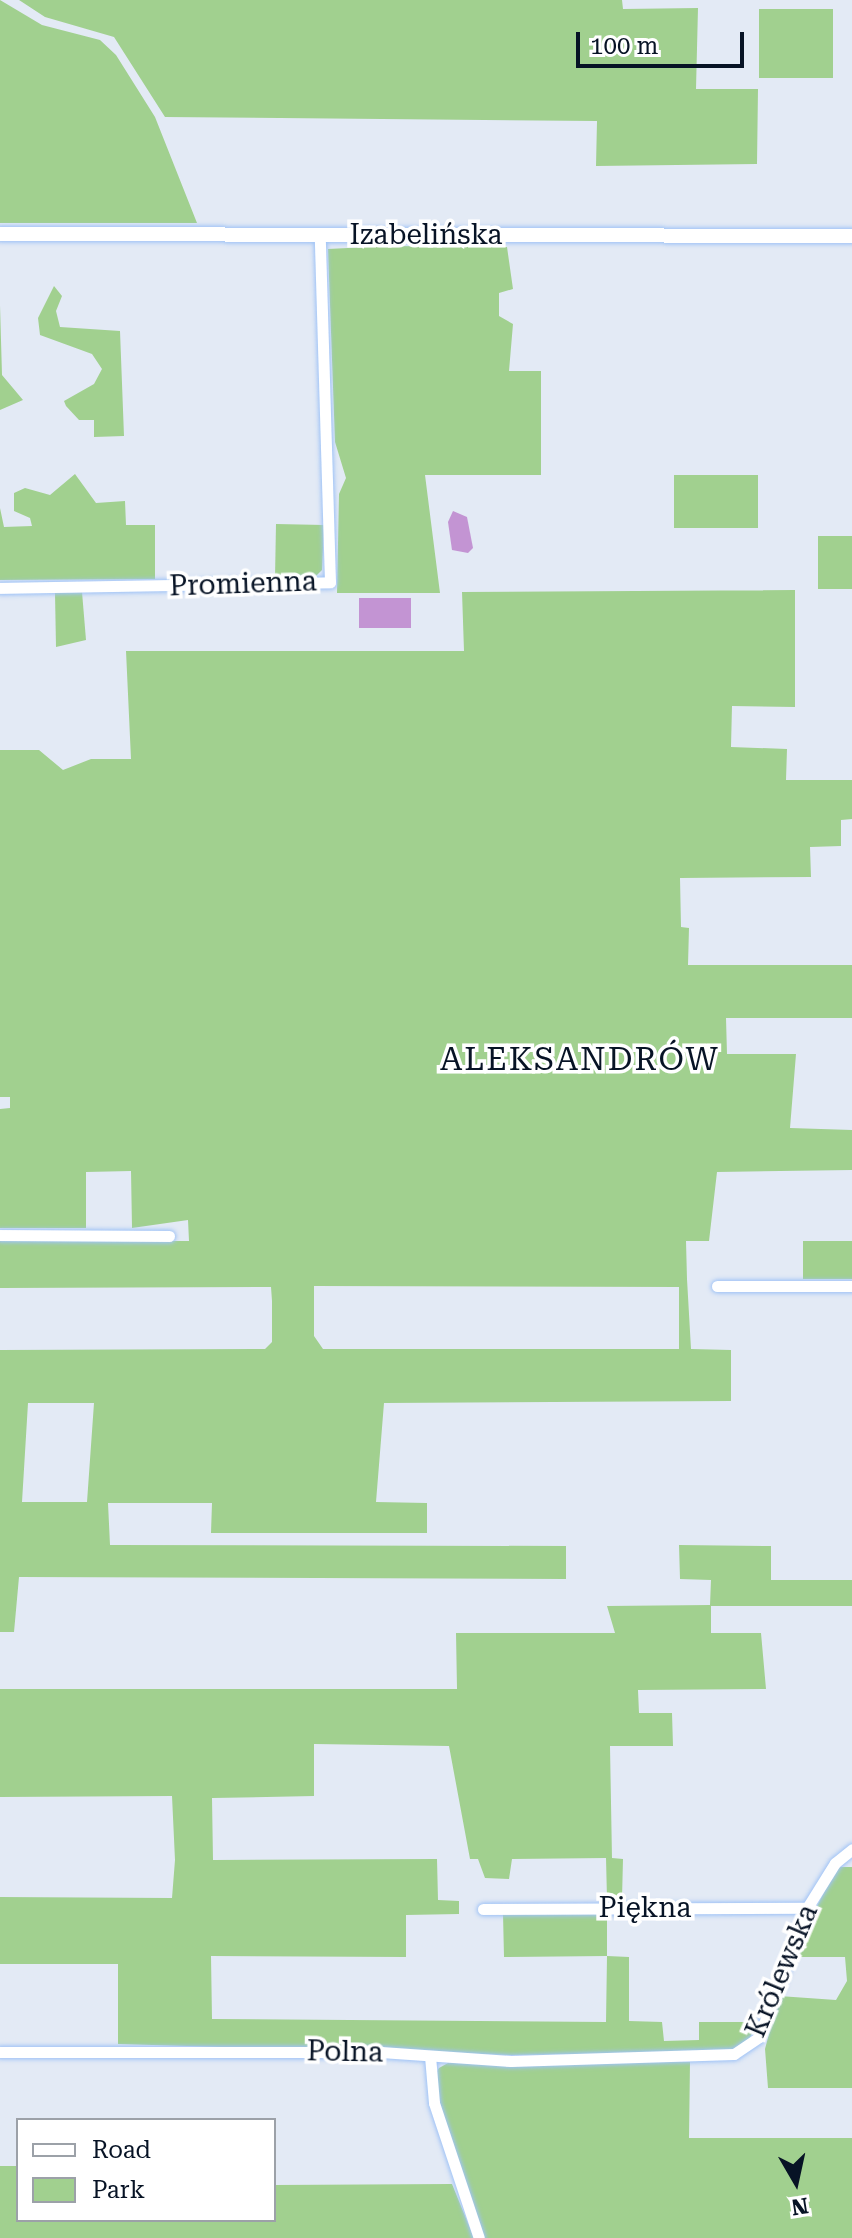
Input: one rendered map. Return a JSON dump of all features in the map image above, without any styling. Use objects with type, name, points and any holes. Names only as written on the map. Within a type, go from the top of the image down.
[{"type":"street","name":"Izabelińska","points":[[0,234],[852,236]]},
{"type":"street","name":"Promienna","points":[[0,588],[317,585],[332,579],[320,235]]},
{"type":"street","points":[[0,1235],[169,1236]]},
{"type":"street","points":[[717,1286],[852,1286]]},
{"type":"street","name":"Królewska","points":[[690,2057],[734,2054],[754,2044],[807,1908],[835,1863],[852,1849]]},
{"type":"street","name":"Piękna","points":[[483,1909],[807,1908]]},
{"type":"street","name":"Polna","points":[[0,2052],[430,2056],[511,2061],[690,2057]]},
{"type":"street","points":[[430,2056],[434,2103],[479,2238]]},
{"type":"green space","points":[[0,0],[42,25],[100,40],[116,55],[155,117],[197,223],[0,223]]},
{"type":"green space","points":[[19,0],[622,0],[623,9],[698,8],[696,89],[758,89],[757,164],[596,166],[597,121],[165,117],[114,37],[45,17]]},
{"type":"green space","points":[[759,9],[833,9],[833,78],[759,78]]},
{"type":"green space","points":[[507,247],[513,289],[499,293],[499,316],[513,324],[509,371],[541,371],[541,475],[425,475],[440,593],[337,593],[339,494],[346,478],[335,442],[328,249]]},
{"type":"green space","points":[[54,286],[62,296],[56,311],[60,327],[120,331],[124,436],[94,437],[94,420],[79,420],[66,406],[64,401],[94,384],[102,369],[92,354],[40,335],[38,318]]},
{"type":"green space","points":[[0,305],[2,375],[23,400],[0,410]]},
{"type":"green space","points":[[75,474],[96,503],[125,501],[126,525],[155,525],[155,579],[0,580],[0,508],[4,527],[32,526],[30,518],[14,511],[14,493],[25,488],[50,495]]},
{"type":"green space","points":[[674,475],[758,475],[758,528],[674,528]]},
{"type":"green space","points":[[276,524],[324,525],[322,570],[314,578],[275,578]]},
{"type":"green space","points":[[818,536],[852,536],[852,589],[818,589]]},
{"type":"green space","points":[[795,590],[795,707],[732,706],[731,747],[787,749],[786,780],[852,780],[852,819],[841,820],[841,846],[810,847],[811,877],[680,878],[681,927],[689,928],[688,965],[852,965],[852,1018],[726,1018],[727,1054],[796,1054],[790,1128],[852,1130],[852,1170],[717,1172],[709,1241],[686,1241],[691,1349],[731,1350],[731,1401],[384,1403],[376,1502],[427,1503],[427,1533],[211,1533],[212,1503],[108,1503],[110,1545],[566,1546],[566,1579],[19,1577],[14,1632],[0,1632],[0,1350],[265,1349],[272,1342],[272,1301],[271,1287],[0,1288],[0,1241],[189,1241],[188,1220],[132,1228],[131,1171],[86,1172],[86,1228],[0,1228],[0,1109],[10,1108],[10,1097],[0,1097],[0,750],[39,750],[63,770],[91,759],[131,759],[126,651],[464,651],[462,592]],"holes":[[[314,1286],[679,1287],[679,1349],[323,1349],[314,1336]],[[28,1403],[94,1403],[87,1502],[22,1502]]]},
{"type":"green space","points":[[82,592],[86,640],[56,647],[55,593]]},
{"type":"green space","points":[[803,1241],[852,1241],[852,1279],[803,1279]]},
{"type":"green space","points":[[679,1545],[771,1546],[771,1580],[852,1580],[852,1606],[711,1606],[711,1633],[761,1633],[766,1689],[638,1690],[639,1713],[672,1713],[673,1746],[610,1746],[612,1858],[623,1859],[622,1899],[607,1899],[606,1858],[512,1859],[509,1879],[485,1878],[478,1859],[470,1859],[449,1746],[314,1744],[314,1796],[212,1798],[213,1860],[437,1859],[438,1900],[459,1901],[459,1914],[406,1915],[406,1957],[211,1956],[212,2019],[606,2022],[607,1956],[629,1957],[629,2021],[662,2022],[664,2041],[699,2040],[699,2022],[758,2022],[748,2041],[733,2049],[690,2053],[509,2055],[118,2044],[118,1964],[0,1964],[0,1897],[172,1898],[175,1860],[172,1796],[0,1797],[0,1689],[457,1689],[456,1633],[615,1633],[607,1606],[710,1605],[711,1580],[680,1579]]},
{"type":"green space","points":[[837,1867],[852,1867],[852,2088],[768,2088],[765,2049],[779,1996],[836,2000],[847,1981],[845,1957],[791,1957]]},
{"type":"green space","points":[[607,1913],[607,1956],[504,1957],[503,1914]]},
{"type":"green space","points":[[690,2062],[689,2138],[852,2138],[852,2238],[483,2238],[441,2108],[434,2076],[439,2068],[448,2063]]},
{"type":"green space","points":[[0,2166],[16,2166],[16,2222],[276,2222],[276,2185],[452,2184],[474,2238],[0,2238]]},
{"type":"shaded area","points":[[453,511],[467,517],[473,548],[468,553],[452,550],[448,522]]},
{"type":"shaded area","points":[[359,598],[411,598],[411,628],[359,628]]},
{"type":"district","name":"ALEKSANDRÓW","points":[[580,1059]]}]
